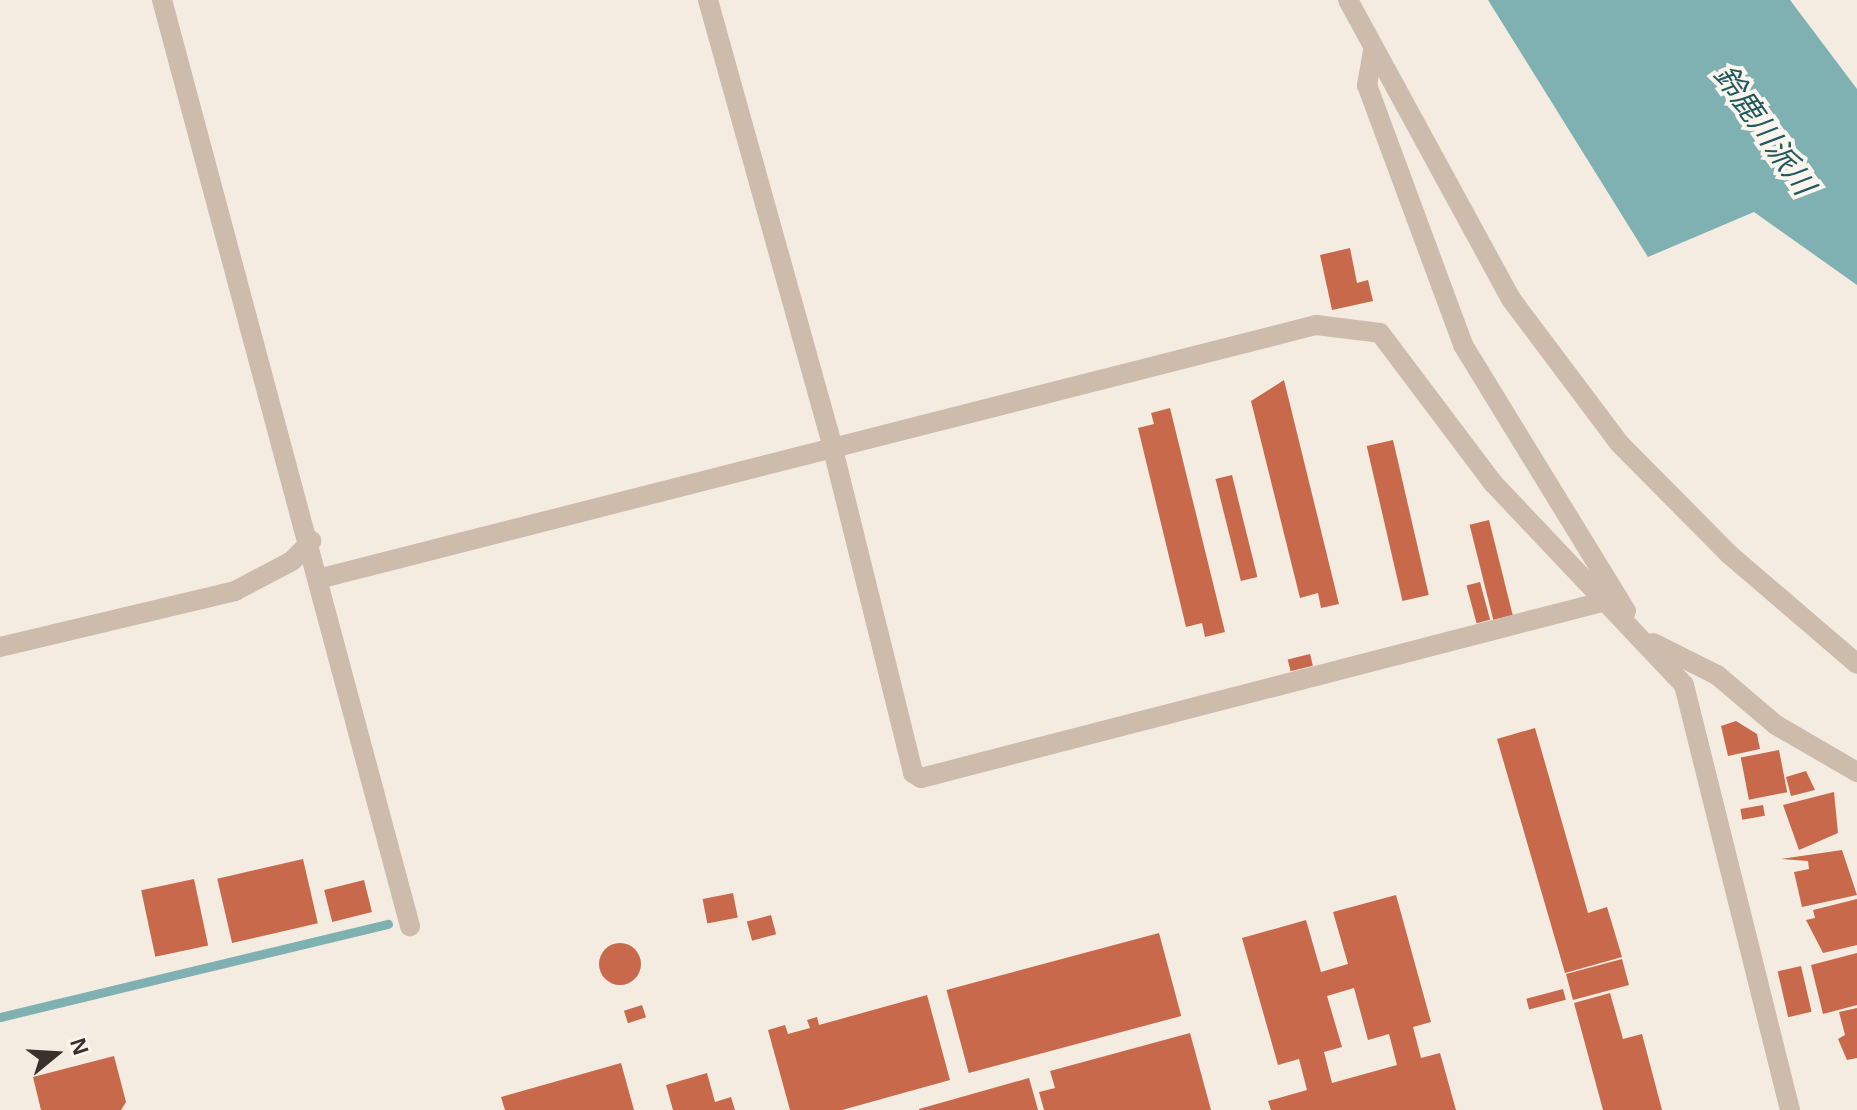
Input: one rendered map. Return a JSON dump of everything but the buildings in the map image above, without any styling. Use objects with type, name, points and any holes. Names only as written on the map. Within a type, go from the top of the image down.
[{"type":"street","points":[[162,0],[322,578],[410,926]]},
{"type":"street","points":[[708,0],[832,445],[913,773],[921,778],[1606,601]]},
{"type":"street","points":[[1348,0],[1373,51],[1511,299],[1619,443],[1730,555],[1857,664]]},
{"type":"street","points":[[1373,51],[1367,85],[1463,345],[1640,637],[1717,675],[1776,725],[1857,772]]},
{"type":"street","points":[[322,578],[832,445],[1316,325],[1380,333],[1493,483],[1684,685],[1790,1110]]},
{"type":"street","points":[[0,647],[235,591],[292,561],[311,541]]},
{"type":"water","name":"鈴鹿川派川","points":[[1488,0],[1790,0],[1857,89],[1857,285],[1754,212],[1648,257]]},
{"type":"waterway","points":[[0,1017],[388,924]]}]
